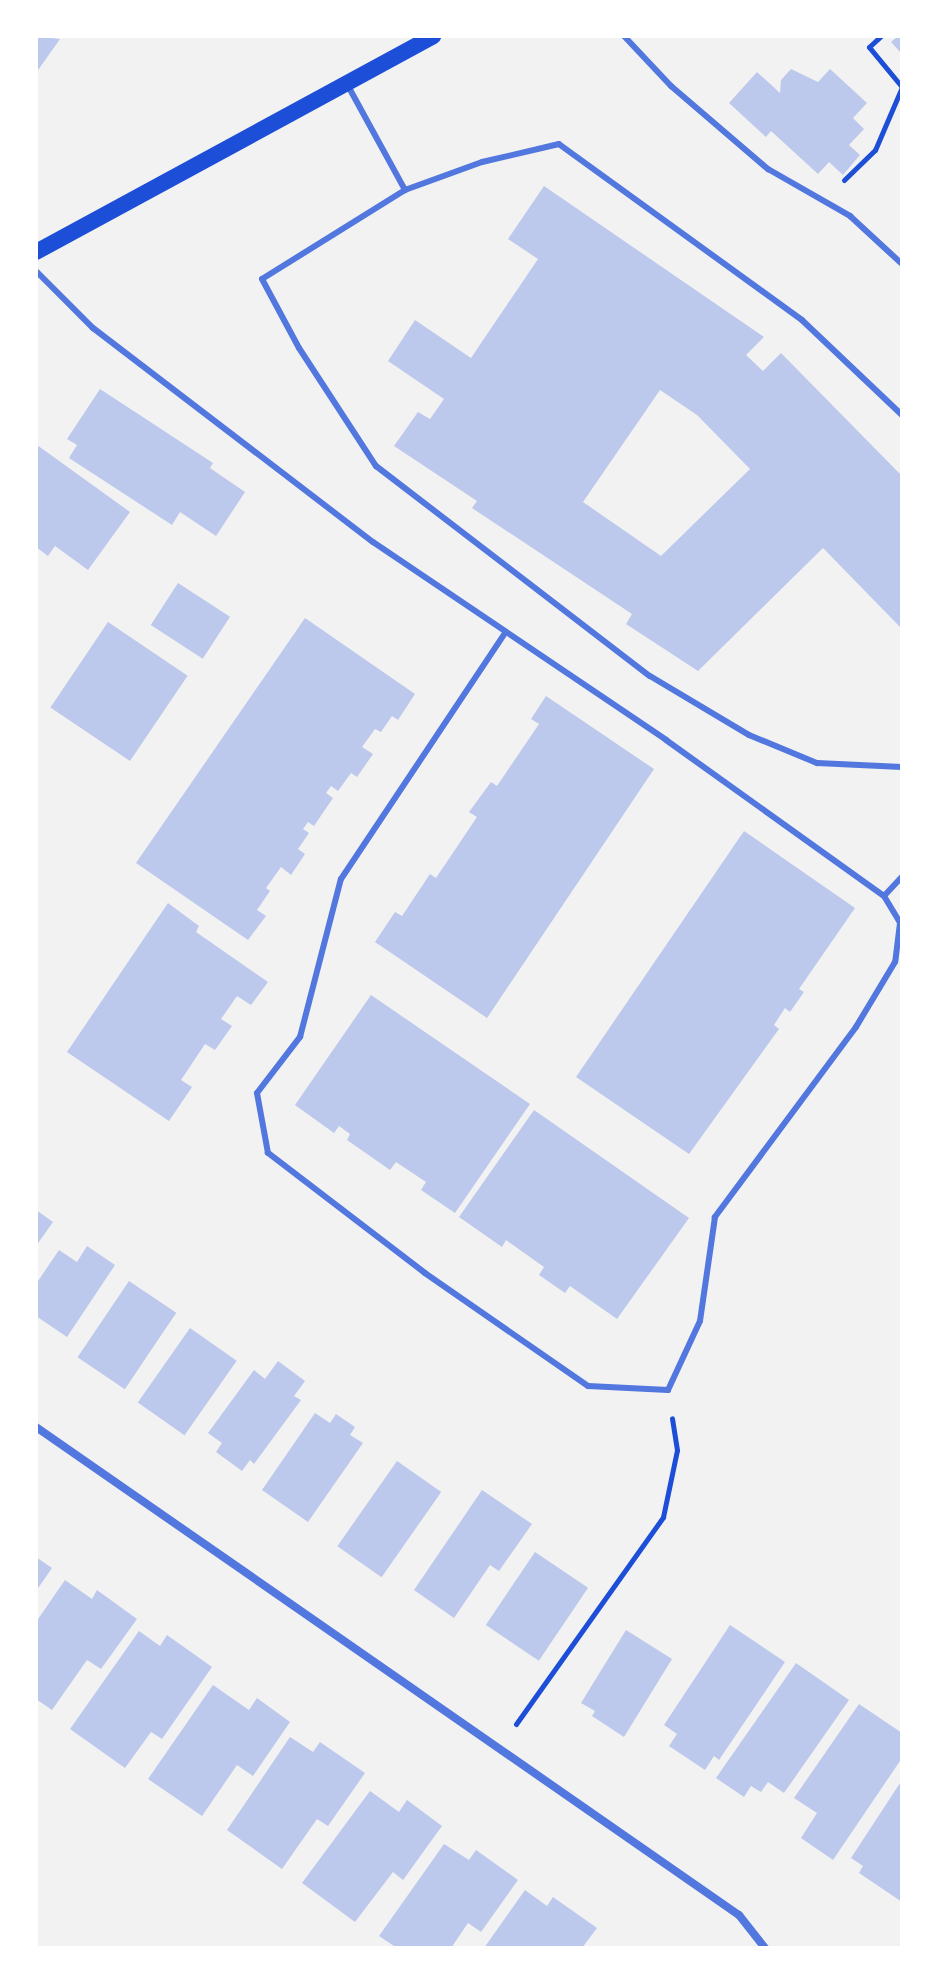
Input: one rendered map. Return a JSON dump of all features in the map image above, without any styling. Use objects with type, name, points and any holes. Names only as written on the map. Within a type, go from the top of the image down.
[{"type":"main road","points":[[36,252],[433,36]]},
{"type":"street","points":[[36,1427],[501,1745],[739,1915],[765,1948]]},
{"type":"lane","points":[[624,36],[671,86],[768,169],[850,216],[902,264]]},
{"type":"lane","points":[[347,84],[405,190]]},
{"type":"lane","points":[[902,415],[802,320],[559,144],[482,162],[405,190],[262,279],[299,348],[376,466],[650,676],[749,735],[817,763],[902,767]]},
{"type":"lane","points":[[36,271],[105,337],[373,542],[506,632],[884,896],[900,923],[895,962],[856,1027],[715,1217],[700,1321],[668,1390],[588,1386],[425,1273],[268,1153],[257,1093],[300,1037],[341,879],[506,632]]},
{"type":"lane","points":[[884,896],[902,877]]},
{"type":"path","points":[[823,200],[875,150],[902,87],[869,47],[881,36]]},
{"type":"path","points":[[501,1745],[663,1517],[677,1450],[668,1390]]},
{"type":"building","points":[[36,36],[60,39],[36,73]]},
{"type":"building","points":[[902,36],[902,54],[891,42]]},
{"type":"building","points":[[791,69],[818,82],[830,69],[867,103],[853,118],[864,129],[849,145],[860,155],[843,175],[829,162],[818,174],[771,131],[766,137],[729,103],[757,72],[780,93],[781,80]]},
{"type":"building","points":[[544,186],[764,337],[746,355],[763,371],[781,353],[902,476],[902,629],[823,548],[698,671],[626,624],[632,614],[472,508],[477,501],[394,446],[418,412],[430,419],[444,399],[388,361],[415,320],[471,358],[538,259],[508,239]],"holes":[[[660,390],[697,415],[750,469],[661,556],[583,502]]]},
{"type":"building","points":[[100,389],[213,463],[210,468],[245,492],[216,536],[180,512],[172,525],[69,458],[77,445],[67,439]]},
{"type":"building","points":[[37,445],[130,512],[88,570],[55,546],[48,556],[36,547]]},
{"type":"building","points":[[178,583],[230,617],[203,659],[151,625]]},
{"type":"building","points":[[305,618],[415,694],[398,720],[392,716],[381,732],[375,729],[362,747],[373,754],[357,777],[351,773],[338,791],[331,786],[326,793],[333,798],[314,826],[308,822],[303,829],[309,833],[298,849],[305,854],[291,875],[281,867],[266,888],[270,891],[257,910],[266,916],[248,940],[136,863]]},
{"type":"building","points":[[108,622],[188,676],[130,761],[50,707]]},
{"type":"building","points":[[546,696],[654,769],[487,1018],[375,942],[395,912],[402,916],[430,874],[436,878],[477,817],[469,812],[491,782],[497,786],[539,724],[531,719]]},
{"type":"building","points":[[744,831],[855,908],[799,989],[804,992],[790,1012],[785,1008],[774,1025],[779,1029],[689,1154],[576,1077]]},
{"type":"building","points":[[168,903],[199,926],[196,932],[268,982],[251,1005],[237,996],[221,1019],[232,1026],[215,1050],[205,1044],[181,1080],[192,1087],[169,1121],[67,1052]]},
{"type":"building","points":[[371,995],[530,1104],[455,1213],[421,1190],[426,1182],[396,1162],[390,1170],[347,1140],[350,1134],[339,1126],[334,1133],[295,1105]]},
{"type":"building","points":[[534,1110],[689,1218],[617,1319],[570,1286],[565,1293],[539,1275],[544,1267],[506,1240],[502,1247],[459,1217]]},
{"type":"building","points":[[36,1210],[53,1222],[36,1246]]},
{"type":"building","points":[[87,1246],[115,1265],[67,1337],[36,1316],[36,1284],[59,1250],[77,1262]]},
{"type":"building","points":[[129,1281],[176,1313],[125,1389],[78,1357]]},
{"type":"building","points":[[190,1328],[237,1361],[184,1435],[138,1403]]},
{"type":"building","points":[[278,1361],[305,1381],[294,1396],[301,1400],[254,1464],[250,1460],[242,1471],[216,1452],[222,1443],[208,1433],[254,1370],[265,1379]]},
{"type":"building","points":[[315,1413],[330,1423],[336,1414],[355,1427],[350,1435],[363,1443],[308,1522],[262,1490]]},
{"type":"building","points":[[397,1461],[441,1492],[382,1577],[337,1546]]},
{"type":"building","points":[[482,1490],[532,1524],[499,1571],[490,1565],[454,1618],[414,1590]]},
{"type":"building","points":[[535,1552],[588,1588],[539,1661],[486,1625]]},
{"type":"building","points":[[36,1557],[52,1568],[36,1591]]},
{"type":"building","points":[[65,1580],[92,1599],[97,1590],[137,1619],[101,1669],[87,1660],[52,1710],[36,1699],[36,1622]]},
{"type":"building","points":[[730,1625],[785,1662],[719,1760],[714,1756],[705,1770],[669,1746],[677,1734],[664,1725]]},
{"type":"building","points":[[626,1630],[672,1659],[624,1737],[592,1716],[595,1711],[581,1703]]},
{"type":"building","points":[[139,1631],[160,1646],[167,1635],[212,1667],[162,1739],[151,1732],[125,1768],[70,1729]]},
{"type":"building","points":[[796,1663],[849,1700],[784,1793],[768,1782],[761,1792],[751,1786],[744,1797],[716,1778]]},
{"type":"building","points":[[213,1685],[249,1710],[257,1698],[290,1722],[253,1776],[237,1765],[202,1816],[148,1779]]},
{"type":"building","points":[[859,1704],[902,1733],[902,1758],[833,1860],[801,1838],[817,1813],[794,1798]]},
{"type":"building","points":[[290,1737],[313,1752],[320,1742],[365,1773],[328,1826],[317,1819],[282,1869],[227,1830]]},
{"type":"building","points":[[902,1780],[902,1902],[859,1873],[863,1866],[851,1858]]},
{"type":"building","points":[[370,1791],[399,1812],[407,1800],[442,1826],[403,1880],[393,1872],[355,1922],[302,1883]]},
{"type":"building","points":[[444,1844],[469,1860],[476,1850],[518,1880],[481,1932],[468,1923],[451,1948],[397,1948],[379,1936]]},
{"type":"building","points":[[525,1890],[547,1906],[553,1897],[597,1928],[582,1948],[484,1948]]}]
